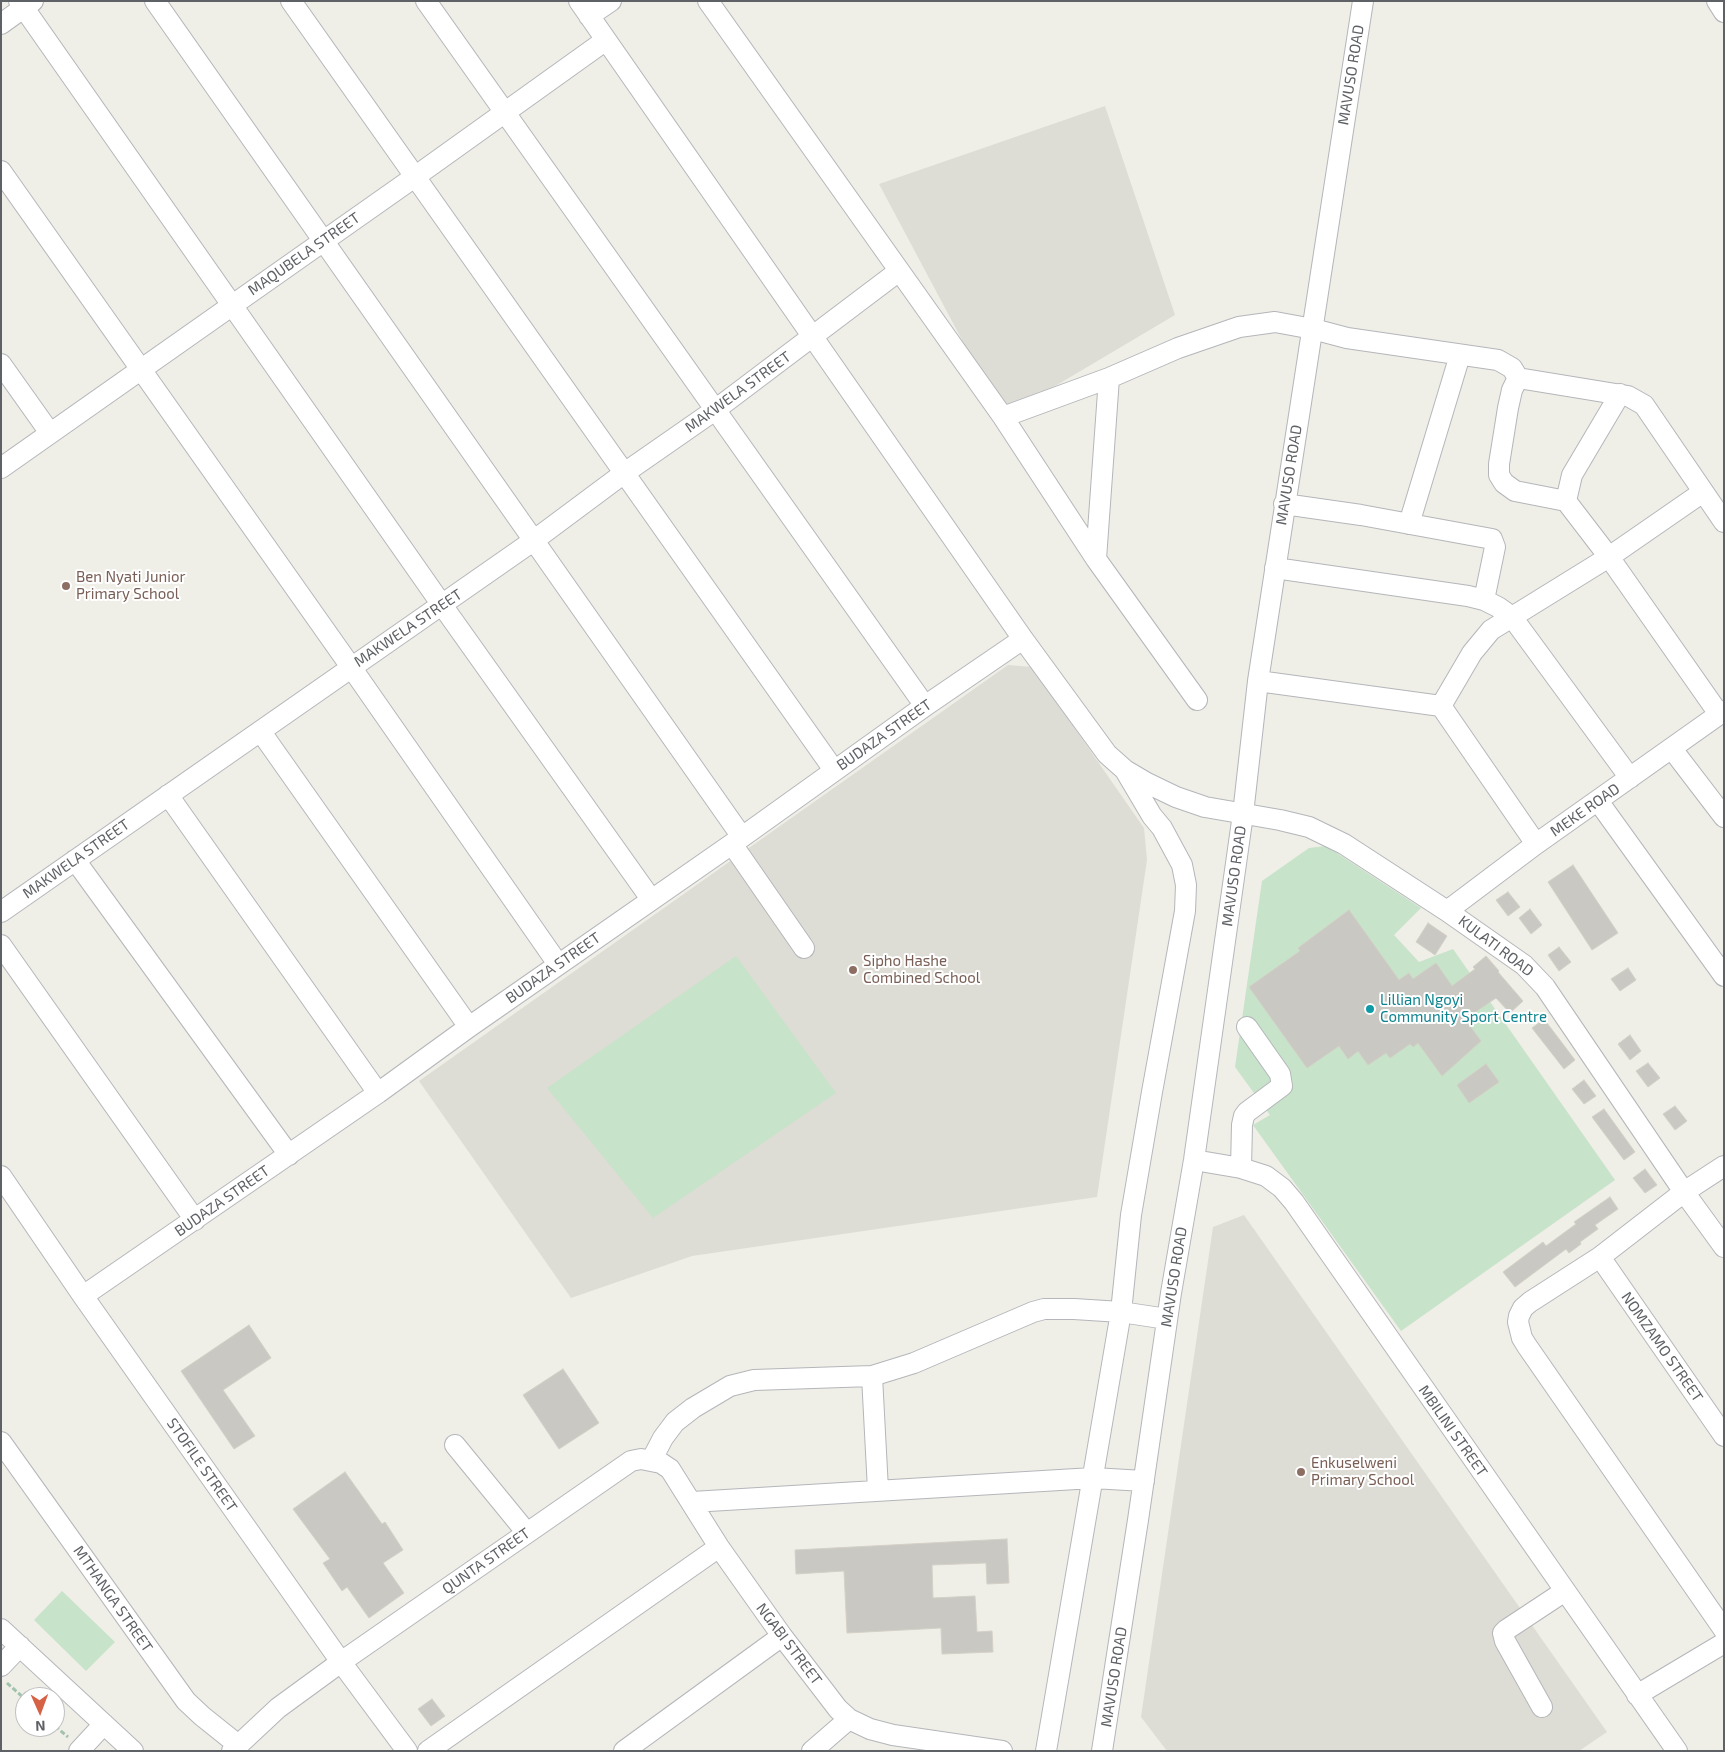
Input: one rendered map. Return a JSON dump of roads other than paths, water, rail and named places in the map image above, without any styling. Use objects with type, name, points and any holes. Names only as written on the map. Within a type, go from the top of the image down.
[{"type":"street","points":[[155,1],[533,541],[737,841],[804,948]]},
{"type":"street","points":[[291,1],[416,176],[623,474],[834,770]]},
{"type":"street","points":[[426,1],[925,706]]},
{"type":"street","points":[[611,1],[584,9],[1023,639],[1107,754],[1125,770],[1152,816],[1162,828],[1182,865],[1186,885],[1185,911],[1131,1216],[1121,1312],[1046,1751]]},
{"type":"street","points":[[708,1],[1002,417],[1096,559],[1197,700]]},
{"type":"street","name":"MAVUSO ROAD","points":[[1102,1751],[1144,1482],[1167,1319],[1194,1160],[1243,814],[1258,681],[1284,504],[1363,1]]},
{"type":"street","points":[[1,24],[25,4],[231,305],[651,899]]},
{"type":"street","name":"MAQUBELA STREET","points":[[1,468],[606,40]]},
{"type":"street","points":[[1,171],[558,964]]},
{"type":"street","name":"MAKWELA STREET","points":[[1,912],[533,541],[623,474],[715,410],[899,271]]},
{"type":"street","points":[[1002,417],[1109,378],[1178,348],[1239,327],[1275,322],[1347,338],[1498,360],[1512,368],[1518,378]]},
{"type":"street","points":[[1409,524],[1460,355]]},
{"type":"street","points":[[1,364],[50,433]]},
{"type":"street","points":[[1096,559],[1109,378]]},
{"type":"street","points":[[1518,378],[1620,394],[1636,399],[1644,405],[1724,522]]},
{"type":"street","points":[[1518,378],[1512,390],[1508,408],[1499,475],[1504,484],[1515,491],[1566,500],[1722,713]]},
{"type":"street","points":[[1566,500],[1572,475],[1620,394]]},
{"type":"street","points":[[1441,706],[1481,640],[1491,630],[1609,557],[1703,492]]},
{"type":"street","points":[[1284,504],[1483,536],[1493,540],[1495,547],[1484,600]]},
{"type":"street","points":[[1275,568],[1484,600],[1512,617],[1630,778]]},
{"type":"street","name":"BUDAZA STREET","points":[[83,1296],[378,1093],[558,964],[737,841],[834,770],[1023,639]]},
{"type":"street","points":[[1258,681],[1441,706],[1536,844]]},
{"type":"street","name":"MEKE ROAD","points":[[1448,911],[1536,844],[1722,713]]},
{"type":"street","points":[[261,732],[469,1027]]},
{"type":"street","points":[[1672,749],[1724,817]]},
{"type":"street","name":"KULATI ROAD","points":[[1125,770],[1176,797],[1205,807],[1280,820],[1302,826],[1335,840],[1448,911],[1524,965],[1545,987],[1684,1192],[1724,1247]]},
{"type":"street","points":[[168,795],[378,1093]]},
{"type":"street","points":[[1598,801],[1724,976]]},
{"type":"street","points":[[75,860],[289,1155]]},
{"type":"street","points":[[1,945],[195,1220]]},
{"type":"street","points":[[1242,1168],[1242,1124],[1244,1116],[1282,1086],[1280,1074],[1247,1027]]},
{"type":"street","name":"MBILINI STREET","points":[[1194,1160],[1242,1168],[1266,1176],[1282,1188],[1294,1202],[1677,1751]]},
{"type":"street","points":[[1724,1166],[1684,1192],[1600,1257],[1530,1302],[1523,1308],[1518,1322],[1522,1338],[1724,1630]]},
{"type":"street","name":"STOFILE STREET","points":[[1,1176],[83,1296],[341,1662],[407,1751]]},
{"type":"street","name":"NOMZAMO STREET","points":[[1600,1257],[1724,1436]]},
{"type":"street","points":[[641,1461],[675,1422],[693,1408],[730,1386],[754,1380],[872,1376],[914,1363],[1032,1312],[1044,1309],[1067,1308],[1121,1312],[1167,1319]]},
{"type":"street","points":[[872,1376],[878,1490]]},
{"type":"street","name":"MTHANGA STREET","points":[[1,1442],[186,1701],[235,1747]]},
{"type":"street","points":[[455,1445],[527,1533]]},
{"type":"street","name":"QUNTA STREET","points":[[235,1747],[278,1708],[341,1662],[527,1533],[641,1461]]},
{"type":"street","name":"NGABI STREET","points":[[641,1461],[661,1463],[670,1469],[719,1547],[782,1636],[838,1709],[849,1719],[870,1729],[893,1735],[1002,1751]]},
{"type":"street","points":[[692,1502],[1093,1478],[1144,1482]]},
{"type":"street","points":[[428,1751],[719,1547]]},
{"type":"street","points":[[1542,1707],[1504,1641],[1503,1633],[1518,1621],[1565,1591]]},
{"type":"street","points":[[1,1630],[133,1751]]},
{"type":"street","points":[[624,1751],[782,1636]]},
{"type":"street","points":[[1637,1695],[1724,1642]]},
{"type":"street","points":[[1,1666],[20,1646]]},
{"type":"street","points":[[812,1751],[849,1719]]},
{"type":"street","points":[[79,1751],[104,1724]]},
{"type":"place","name":"Ben Nyati Junior Primary School","points":[[66,586]]},
{"type":"place","name":"Sipho Hashe Combined School","points":[[853,970]]},
{"type":"place","name":"Lillian Ngoyi Community Sport Centre","points":[[1370,1009]]},
{"type":"place","name":"Enkuselweni Primary School","points":[[1301,1472]]}]
